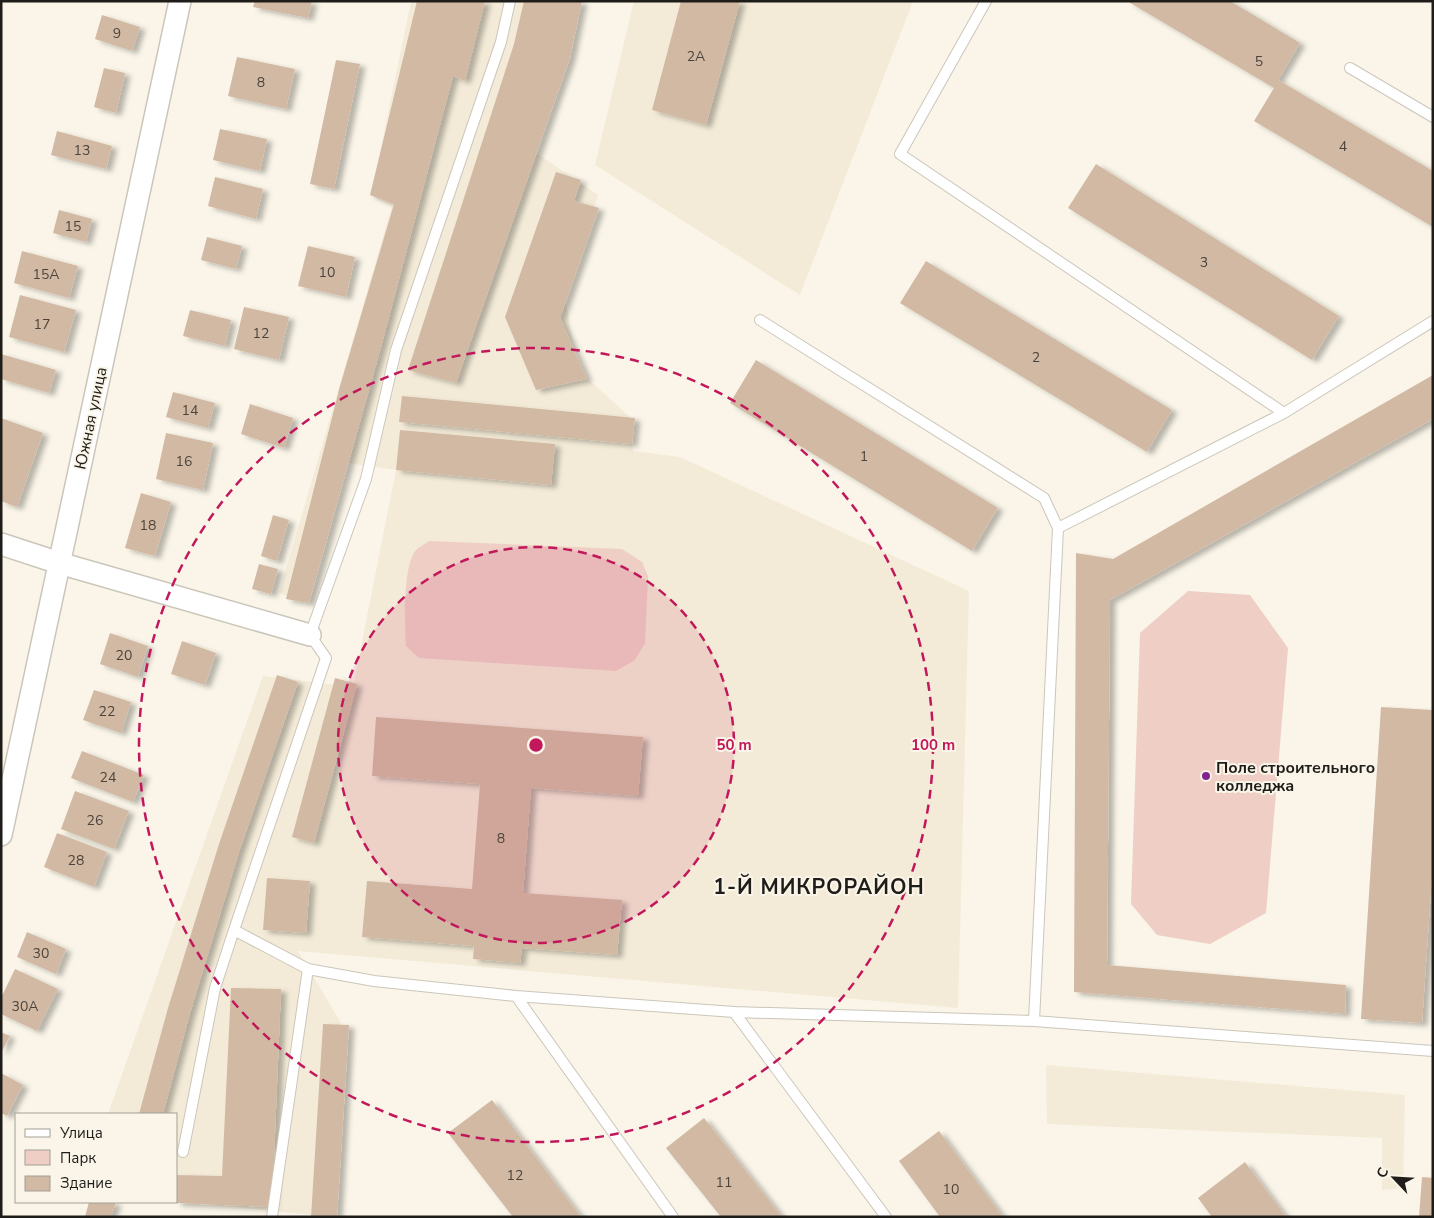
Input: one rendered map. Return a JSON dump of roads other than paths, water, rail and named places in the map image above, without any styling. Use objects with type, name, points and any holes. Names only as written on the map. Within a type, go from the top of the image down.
[{"type":"street","name":"Южная улица","points":[[1,835],[180,1]]},
{"type":"street","points":[[1,544],[59,563],[310,635]]},
{"type":"lane","points":[[183,1152],[215,988],[326,658],[310,635],[366,479],[396,350],[501,42],[510,1]]},
{"type":"lane","points":[[986,1],[900,154],[1284,413]]},
{"type":"lane","points":[[1350,68],[1433,117]]},
{"type":"lane","points":[[760,320],[1044,498],[1058,528],[1034,1020]]},
{"type":"lane","points":[[1058,528],[1284,413],[1433,321]]},
{"type":"lane","points":[[234,930],[308,969],[374,981],[516,996],[734,1012],[1034,1020],[1433,1051]]},
{"type":"lane","points":[[272,1217],[308,969]]},
{"type":"lane","points":[[516,996],[673,1217]]},
{"type":"lane","points":[[734,1012],[886,1217]]},
{"type":"place","name":"Поле строительного колледжа","points":[[1206,776]]},
{"type":"district","name":"1-Й МИКРОРАЙОН","points":[[819,887]]}]
